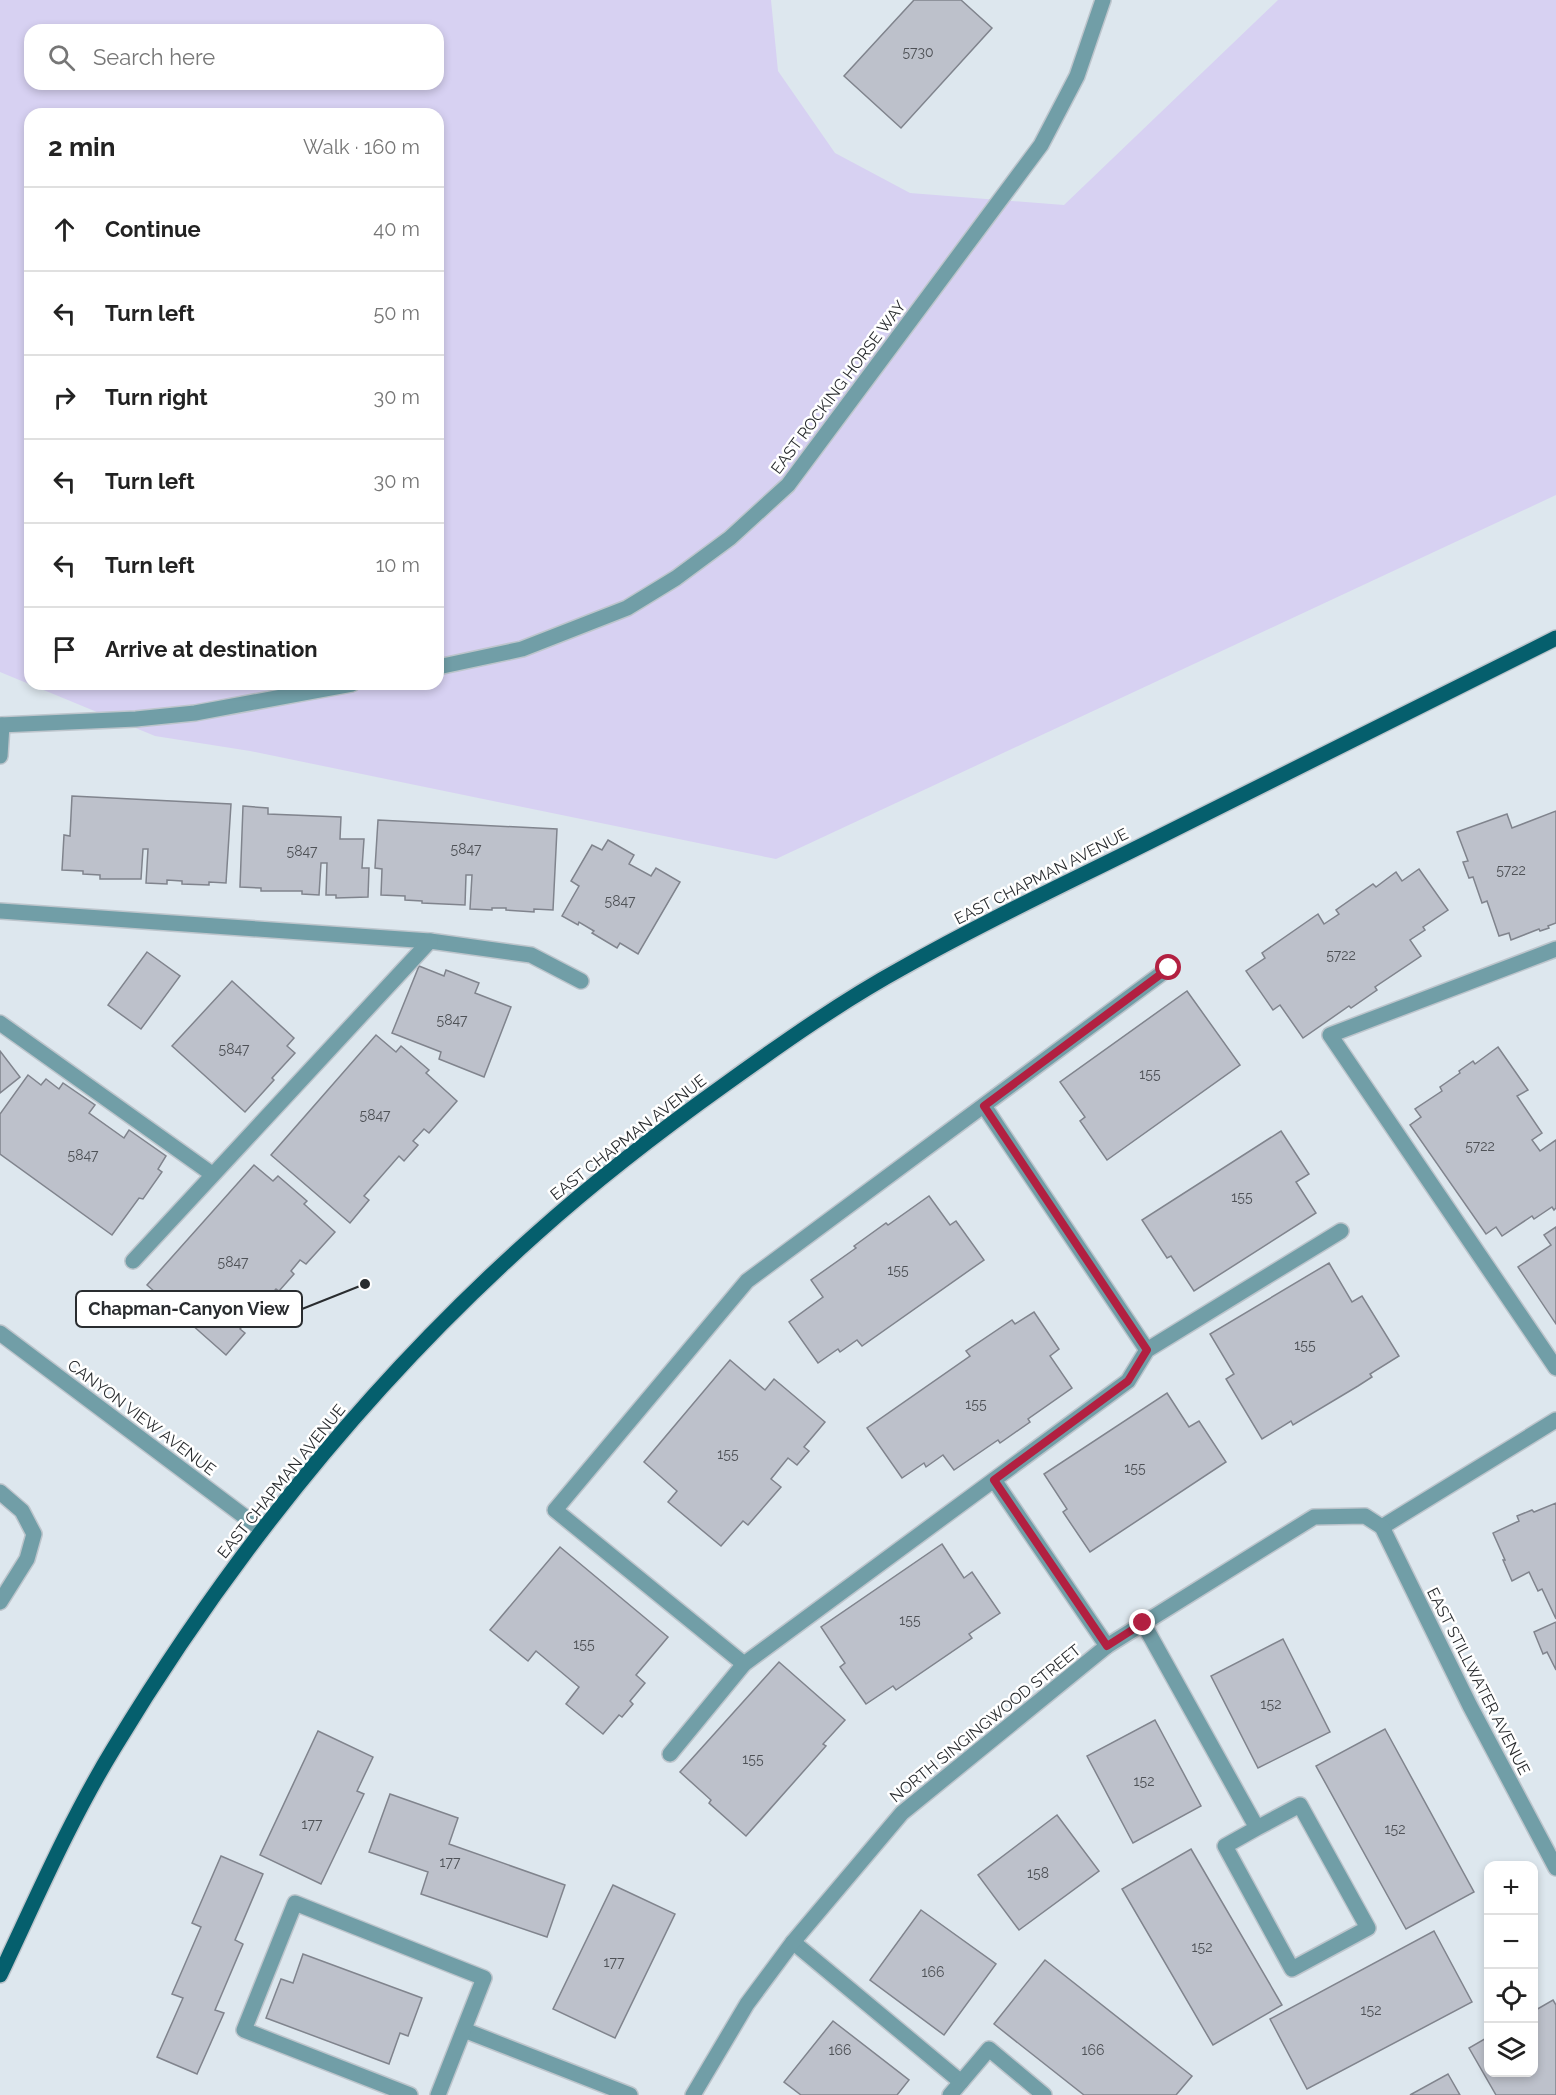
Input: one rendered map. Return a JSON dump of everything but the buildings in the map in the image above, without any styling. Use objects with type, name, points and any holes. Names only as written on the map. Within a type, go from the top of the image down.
[{"type":"main road","name":"EAST CHAPMAN AVENUE","points":[[0,1975],[56,1857],[111,1753],[175,1649],[261,1529],[366,1405],[446,1320],[536,1234],[680,1117],[760,1059],[826,1015],[923,957],[1556,638]]},
{"type":"street","name":"EAST ROCKING HORSE WAY","points":[[444,666],[522,650],[627,608],[676,578],[721,544],[788,485],[1041,145],[1077,76],[1103,0]]},
{"type":"street","points":[[0,756],[1,725],[124,720],[195,713],[320,690]]},
{"type":"street","points":[[0,911],[430,941],[531,955],[581,981]]},
{"type":"street","points":[[133,1261],[430,941]]},
{"type":"street","points":[[1556,949],[1330,1035],[1556,1368]]},
{"type":"street","points":[[744,1664],[555,1510],[747,1281],[1169,968]]},
{"type":"street","points":[[0,1023],[212,1174]]},
{"type":"street","points":[[984,1106],[1147,1350]]},
{"type":"street","points":[[670,1754],[744,1664],[1128,1381],[1147,1350],[1341,1231]]},
{"type":"street","name":"CANYON VIEW AVENUE","points":[[0,1333],[261,1529]]},
{"type":"street","points":[[1382,1527],[1556,1420]]},
{"type":"street","points":[[994,1480],[1107,1646]]},
{"type":"street","points":[[0,1492],[22,1511],[34,1534],[27,1559],[0,1602]]},
{"type":"street","name":"NORTH SINGINGWOOD STREET","points":[[693,2095],[747,2004],[793,1942],[902,1813],[1107,1646],[1314,1517],[1365,1516],[1382,1527]]},
{"type":"street","name":"EAST STILLWATER AVENUE","points":[[1382,1527],[1470,1706],[1556,1868]]},
{"type":"street","points":[[1143,1623],[1257,1828]]},
{"type":"street","points":[[1300,1805],[1368,1928],[1292,1969],[1225,1846],[1257,1828],[1300,1805]]},
{"type":"street","points":[[410,2095],[244,2030],[295,1903],[484,1978],[438,2095]]},
{"type":"street","points":[[793,1942],[961,2082]]},
{"type":"street","points":[[464,2030],[630,2095]]},
{"type":"street","points":[[950,2095],[989,2049],[1044,2095]]},
{"type":"shaded area","points":[[0,0],[771,0],[778,71],[835,153],[910,193],[1064,205],[1278,0],[1556,0],[1556,495],[776,859],[250,751],[155,736],[44,690],[444,690],[444,108],[24,108],[24,682],[0,672]]},
{"type":"place","name":"Chapman-Canyon View","points":[[365,1284]]},
{"type":"route","points":[[1143,1623],[1107,1646],[994,1480],[1128,1381],[1147,1350],[984,1106],[1169,968]]}]
